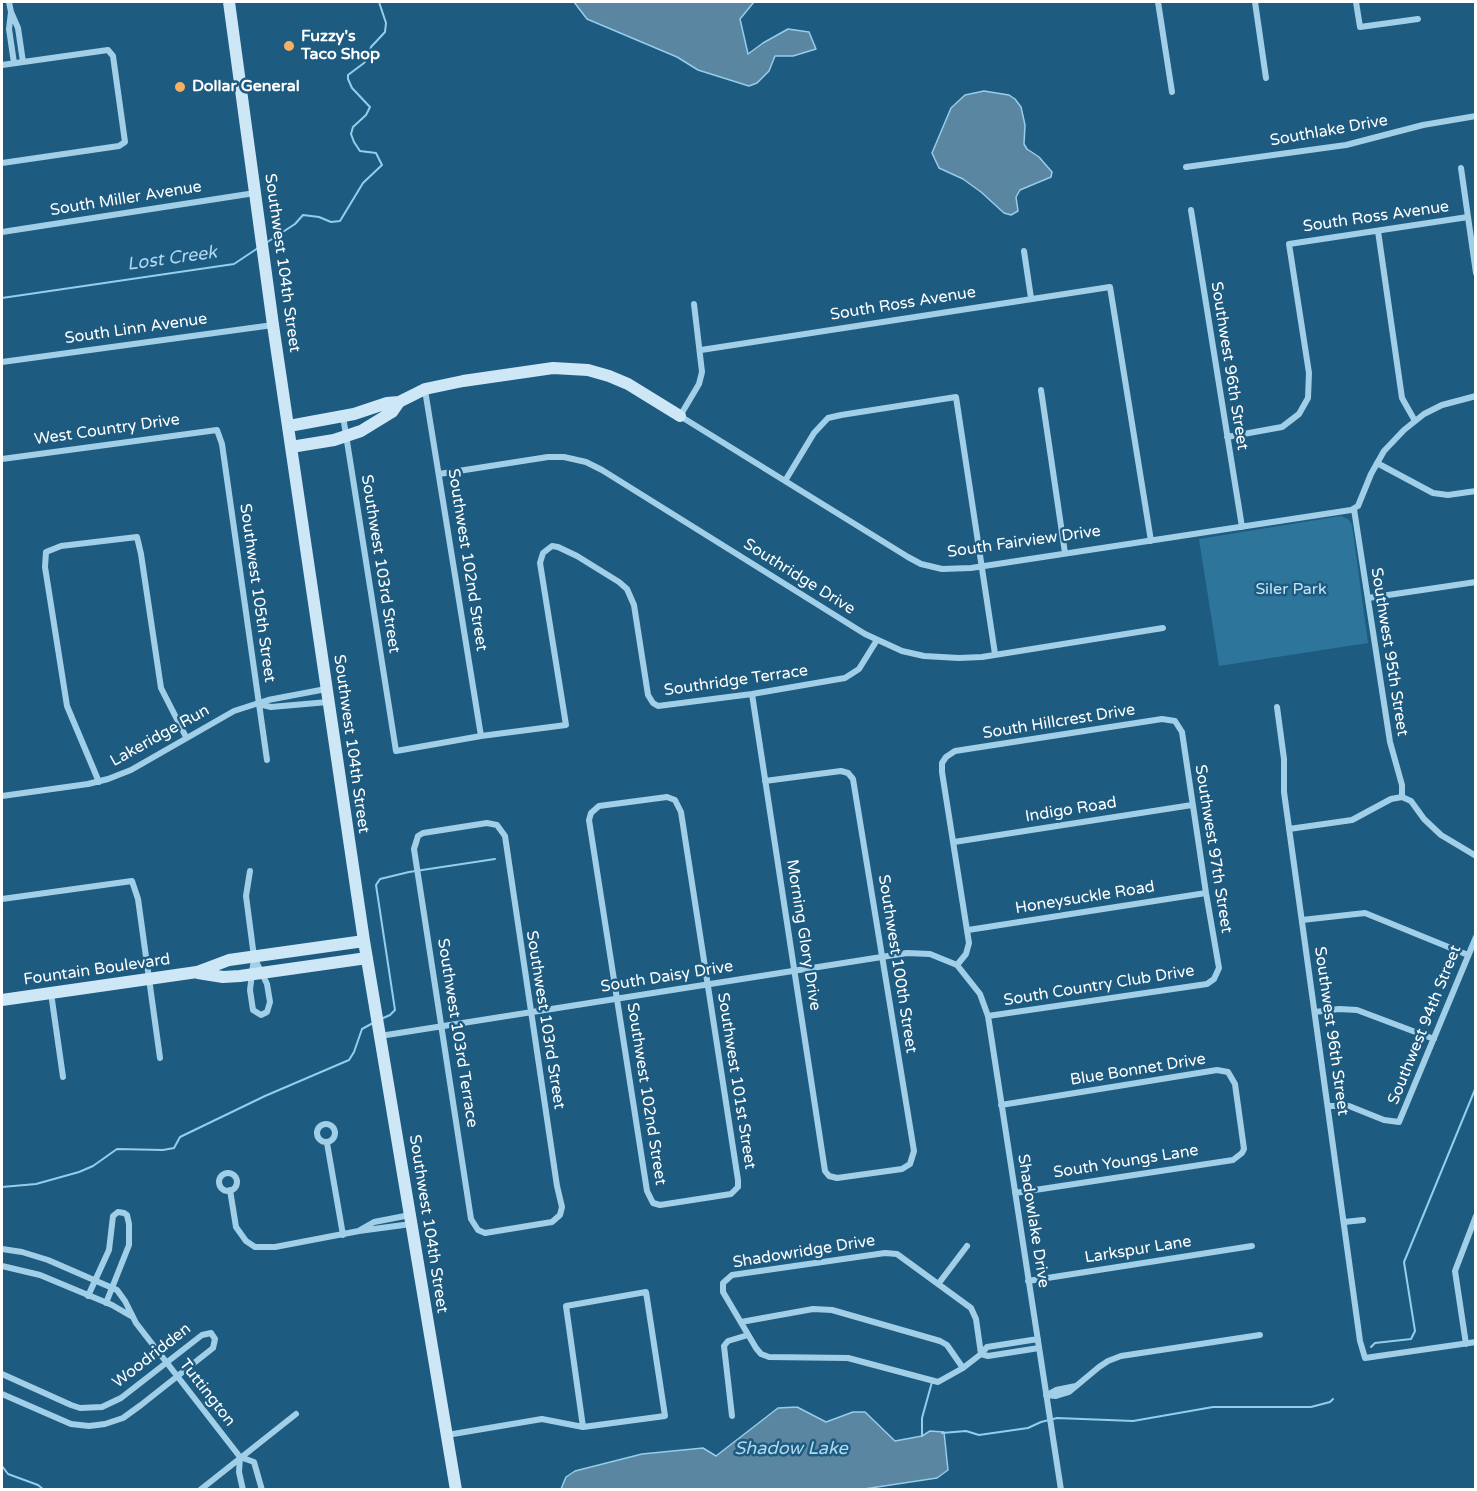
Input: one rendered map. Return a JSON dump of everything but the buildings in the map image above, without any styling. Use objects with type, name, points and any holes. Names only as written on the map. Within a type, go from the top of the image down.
[{"type":"main road","name":"Southwest 104th Street","points":[[229,2],[273,325],[364,941],[456,1490]]},
{"type":"main road","name":"South Fairview Drive","points":[[289,426],[399,402],[425,389],[542,370],[572,368],[599,373],[619,380],[680,416]]},
{"type":"main road","name":"South Fairview Drive","points":[[291,447],[362,431],[383,420],[399,402]]},
{"type":"main road","name":"Fountain Boulevard","points":[[2,1000],[196,972],[229,960],[364,941]]},
{"type":"main road","name":"Fountain Boulevard","points":[[196,972],[230,977],[367,958]]},
{"type":"street","points":[[9,2],[18,28],[23,62]]},
{"type":"street","points":[[1158,2],[1172,93]]},
{"type":"street","points":[[1255,2],[1266,78]]},
{"type":"street","points":[[1356,2],[1360,27],[1418,19]]},
{"type":"street","points":[[11,12],[9,29],[14,63]]},
{"type":"street","points":[[2,65],[108,50],[113,56],[125,142],[119,146],[2,163]]},
{"type":"street","name":"Southlake Drive","points":[[1186,167],[1346,145],[1433,123],[1476,117]]},
{"type":"street","points":[[1461,168],[1476,273]]},
{"type":"street","name":"South Miller Avenue","points":[[2,232],[255,194]]},
{"type":"street","name":"Southwest 96th Street","points":[[1191,210],[1242,527]]},
{"type":"street","name":"South Ross Avenue","points":[[1227,437],[1282,427],[1299,414],[1308,398],[1309,373],[1289,244],[1468,217]]},
{"type":"street","points":[[1378,231],[1402,398],[1415,421]]},
{"type":"street","points":[[1024,251],[1031,298]]},
{"type":"street","name":"South Ross Avenue","points":[[701,350],[1110,287],[1151,542]]},
{"type":"street","points":[[680,416],[701,377],[701,350],[694,303]]},
{"type":"street","name":"South Linn Avenue","points":[[2,362],[273,325]]},
{"type":"street","name":"Southwest 102nd Street","points":[[425,389],[481,736]]},
{"type":"street","points":[[1041,390],[1065,553]]},
{"type":"street","points":[[1353,509],[1358,506],[1377,463],[1397,437],[1415,421],[1442,405],[1476,396]]},
{"type":"street","points":[[785,481],[814,433],[828,418],[956,397],[995,654]]},
{"type":"street","name":"Southwest 103rd Street","points":[[343,416],[396,751],[481,736]]},
{"type":"street","name":"South Fairview Drive","points":[[680,416],[921,564],[942,569],[981,566],[1151,542],[1353,509]]},
{"type":"street","name":"West Country Drive","points":[[2,459],[217,430]]},
{"type":"street","name":"Southwest 105th Street","points":[[217,430],[222,444],[267,760]]},
{"type":"street","name":"Southridge Drive","points":[[439,474],[548,457],[586,462],[877,640],[902,651],[931,657],[968,658],[1162,628]]},
{"type":"street","points":[[1377,463],[1433,493],[1448,495],[1476,490]]},
{"type":"street","name":"Southwest 95th Street","points":[[1353,509],[1390,742],[1402,785],[1402,797]]},
{"type":"street","points":[[99,782],[67,706],[45,567],[46,552],[61,546],[137,537],[161,688],[186,737]]},
{"type":"street","name":"Southridge Terrace","points":[[481,736],[566,725],[540,563],[543,553],[552,546],[565,550],[627,589],[634,606],[648,695],[655,705],[670,706],[752,694],[851,676],[867,659],[877,640]]},
{"type":"street","points":[[1368,598],[1476,582]]},
{"type":"street","name":"Morning Glory Drive","points":[[752,694],[823,1166],[825,1172],[831,1177]]},
{"type":"street","name":"Lakeridge Run","points":[[259,704],[271,707],[327,696]]},
{"type":"street","name":"Lakeridge Run","points":[[2,796],[99,782],[131,770],[234,711],[268,700],[327,696]]},
{"type":"street","name":"Southwest 96th Street","points":[[1277,707],[1284,759],[1283,782],[1289,829],[1360,1341],[1365,1358],[1466,1344]]},
{"type":"street","name":"South Hillcrest Drive","points":[[954,842],[942,763],[955,751],[1161,719],[1176,722]]},
{"type":"street","name":"Southwest 97th Street","points":[[1176,722],[1182,732],[1219,968],[1214,979]]},
{"type":"street","name":"Southwest 100th Street","points":[[765,781],[841,771],[848,773],[853,779],[914,1151],[912,1161],[902,1169],[841,1178],[831,1177]]},
{"type":"street","name":"Southwest 101st Street","points":[[593,811],[605,805],[660,797],[672,798],[681,812],[706,985],[738,1179],[735,1191],[726,1196],[663,1205],[653,1203]]},
{"type":"street","points":[[1289,829],[1352,820],[1391,799],[1402,797],[1411,801],[1424,819],[1441,835],[1476,856]]},
{"type":"street","name":"Indigo Road","points":[[954,842],[1192,805]]},
{"type":"street","name":"Southwest 102nd Street","points":[[593,811],[590,816],[590,825],[647,1191],[653,1203]]},
{"type":"street","name":"Southwest 103rd Street","points":[[417,839],[423,833],[487,823],[495,824],[505,836],[562,1207],[559,1217],[546,1224],[487,1233],[478,1230]]},
{"type":"street","name":"Southwest 103rd Terrace","points":[[417,839],[414,849],[471,1219],[478,1230]]},
{"type":"street","points":[[954,842],[969,947],[957,965]]},
{"type":"street","points":[[250,871],[246,896],[256,974],[252,1005],[255,1013],[261,1015],[270,1007],[267,984],[256,974],[254,957]]},
{"type":"street","points":[[2,899],[132,881],[138,899],[160,1058]]},
{"type":"street","name":"Honeysuckle Road","points":[[968,930],[1206,893]]},
{"type":"street","points":[[1302,920],[1365,914],[1468,955]]},
{"type":"street","name":"Southwest 94th Street","points":[[1328,1106],[1349,1106],[1384,1120],[1399,1122],[1476,937]]},
{"type":"street","name":"South Daisy Drive","points":[[379,1031],[443,1026],[882,957],[924,953],[957,965]]},
{"type":"street","name":"Shadowlake Drive","points":[[957,965],[980,994],[988,1016],[1061,1490]]},
{"type":"street","name":"South Country Club Drive","points":[[988,1016],[1207,984],[1214,979]]},
{"type":"street","points":[[51,993],[63,1077]]},
{"type":"street","points":[[1315,1012],[1339,1009],[1357,1010],[1434,1040]]},
{"type":"street","name":"Blue Bonnet Drive","points":[[1001,1105],[1221,1070],[1231,1075],[1235,1084],[1244,1145],[1240,1155]]},
{"type":"street","points":[[327,1143],[343,1235]]},
{"type":"street","name":"South Youngs Lane","points":[[1015,1193],[1230,1160],[1240,1155]]},
{"type":"street","points":[[230,1190],[236,1227],[246,1241],[255,1246],[275,1247],[358,1231],[376,1230],[411,1220]]},
{"type":"street","points":[[88,1296],[109,1250],[113,1216],[118,1212],[124,1213],[129,1224],[129,1245],[106,1303]]},
{"type":"street","points":[[1476,1216],[1455,1271],[1466,1344],[1476,1342]]},
{"type":"street","points":[[1344,1222],[1363,1220]]},
{"type":"street","points":[[939,1283],[967,1246]]},
{"type":"street","name":"Larkspur Lane","points":[[1029,1281],[1252,1246]]},
{"type":"street","points":[[2,1249],[40,1257],[112,1287]]},
{"type":"street","name":"Shadowridge Drive","points":[[741,1322],[723,1292],[723,1283],[732,1275],[889,1253],[900,1255],[967,1304],[973,1311],[981,1354]]},
{"type":"street","name":"Tuttington","points":[[2,1266],[40,1275],[131,1316]]},
{"type":"street","name":"Tuttington","points":[[112,1287],[122,1295],[131,1316],[240,1457],[254,1462],[262,1490]]},
{"type":"street","points":[[447,1435],[542,1419],[583,1427],[665,1416],[646,1292],[566,1306],[583,1427]]},
{"type":"street","points":[[963,1368],[944,1342],[832,1310],[813,1309],[741,1322],[756,1348],[765,1356],[848,1358],[934,1382],[944,1380],[963,1368],[987,1347],[1038,1339]]},
{"type":"street","name":"Woodridden","points":[[2,1374],[71,1405],[87,1408],[102,1407],[114,1402],[201,1335],[208,1332],[213,1334],[215,1341],[213,1348],[129,1414],[97,1426],[76,1425],[59,1420],[2,1394]]},
{"type":"street","points":[[732,1416],[724,1346],[728,1341],[748,1335]]},
{"type":"street","points":[[1046,1395],[1065,1394],[1103,1364],[1121,1356],[1260,1335]]},
{"type":"street","points":[[981,1354],[988,1356],[1039,1348]]},
{"type":"street","points":[[200,1490],[296,1414]]},
{"type":"street","points":[[240,1457],[239,1466],[243,1490]]},
{"type":"green space","name":"Siler Park","points":[[1341,516],[1349,520],[1352,525],[1368,643],[1219,666],[1199,539]]},
{"type":"water","points":[[574,2],[754,2],[740,19],[748,54],[788,29],[809,32],[816,49],[793,56],[775,56],[769,71],[757,83],[749,86],[698,70],[677,57],[587,19]]},
{"type":"water","points":[[984,91],[1009,95],[1015,99],[1021,107],[1025,125],[1024,144],[1052,172],[1051,177],[1020,190],[1016,197],[1018,211],[1011,215],[1004,213],[963,179],[939,168],[932,153],[951,108],[965,95]]},
{"type":"water","name":"Shadow Lake","points":[[797,1407],[826,1422],[853,1412],[865,1412],[895,1441],[922,1436],[930,1431],[944,1432],[948,1470],[937,1478],[864,1489],[561,1489],[566,1477],[575,1471],[642,1454],[703,1448],[716,1456],[778,1408]]},
{"type":"waterway","name":"Lost Creek","points":[[266,243],[295,224],[303,215],[319,217],[331,222],[340,221],[363,183],[382,165],[376,153],[360,151],[354,142],[351,134],[353,127],[366,115],[370,107],[352,88],[348,79],[348,75],[368,58],[371,47],[385,32],[386,23],[379,2]]},
{"type":"waterway","name":"Lost Creek","points":[[2,298],[234,264],[258,248]]},
{"type":"waterway","points":[[381,1019],[395,1010],[376,885],[380,879],[409,872],[495,859]]},
{"type":"waterway","points":[[2,1187],[36,1184],[79,1172],[93,1166],[117,1149],[163,1150],[174,1148],[180,1137],[265,1096],[349,1060],[362,1029],[373,1023]]},
{"type":"waterway","points":[[1371,1347],[1375,1343],[1411,1339],[1415,1331],[1404,1262],[1476,1087]]},
{"type":"waterway","points":[[922,1436],[922,1418],[932,1382]]},
{"type":"waterway","points":[[942,1433],[966,1431],[979,1435],[1028,1428],[1057,1418],[1133,1421],[1213,1407],[1311,1407],[1333,1399]]},
{"type":"waterway","points":[[2,1466],[8,1474],[38,1485],[44,1490]]},
{"type":"place","name":"Fuzzy's Taco Shop","points":[[289,46]]},
{"type":"place","name":"Dollar General","points":[[180,87]]}]
